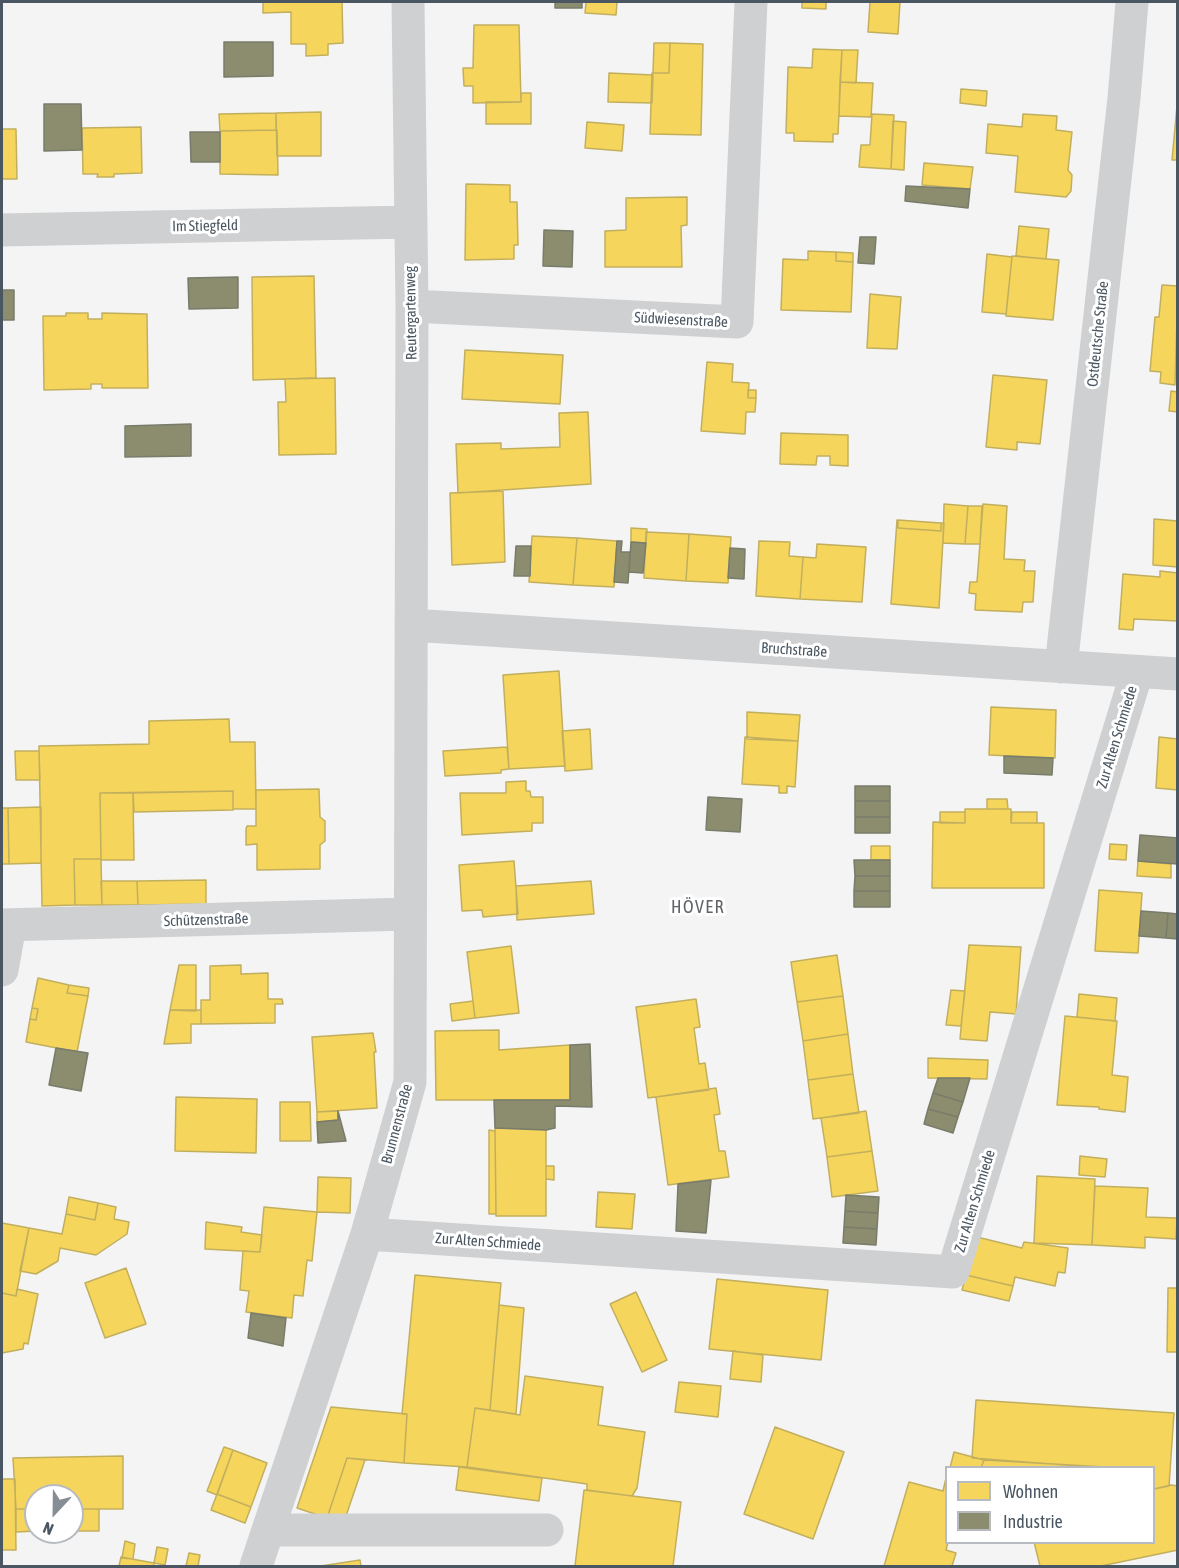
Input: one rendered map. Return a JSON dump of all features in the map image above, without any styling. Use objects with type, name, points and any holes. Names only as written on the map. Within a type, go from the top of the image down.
[{"type":"street","name":"Reutergartenweg","points":[[408,2],[409,222],[412,306],[411,624]]},
{"type":"street","name":"Südwiesenstraße","points":[[412,306],[737,322],[751,2]]},
{"type":"street","name":"Ostdeutsche Straße","points":[[1061,667],[1125,98],[1132,2]]},
{"type":"street","name":"Im Stiegfeld","points":[[2,230],[409,222]]},
{"type":"street","name":"Bruchstraße","points":[[411,624],[1178,674]]},
{"type":"street","name":"Brunnenstraße","points":[[256,1566],[367,1234],[410,1082],[411,624]]},
{"type":"street","name":"Zur Alten Schmiede","points":[[367,1234],[953,1272],[1137,672]]},
{"type":"street","name":"Schützenstraße","points":[[6,925],[410,914]]},
{"type":"street","points":[[2,970],[6,925]]},
{"type":"street","points":[[269,1530],[547,1530]]},
{"type":"building: Wohnen","points":[[263,2],[342,2],[343,43],[328,44],[328,55],[306,56],[306,44],[291,44],[291,12],[263,13]]},
{"type":"building: Wohnen","points":[[586,2],[617,2],[616,15],[585,13]]},
{"type":"building: Wohnen","points":[[802,2],[826,2],[826,9],[802,8]]},
{"type":"building: Wohnen","points":[[870,2],[900,2],[898,34],[868,32]]},
{"type":"building: Wohnen","points":[[474,25],[519,25],[521,102],[473,103],[473,86],[464,86],[463,68],[473,68]]},
{"type":"building: Wohnen","points":[[654,43],[670,43],[669,73],[653,73]]},
{"type":"building: Wohnen","points":[[670,43],[703,44],[701,135],[650,134],[652,73],[669,73]]},
{"type":"building: Wohnen","points":[[813,49],[842,50],[838,134],[833,134],[833,142],[794,141],[794,133],[786,133],[788,67],[812,68]]},
{"type":"building: Wohnen","points":[[842,50],[858,50],[856,83],[840,82]]},
{"type":"building: Wohnen","points":[[609,73],[653,75],[652,103],[608,102]]},
{"type":"building: Wohnen","points":[[840,82],[873,83],[871,117],[839,116]]},
{"type":"building: Wohnen","points":[[961,89],[987,91],[986,106],[960,103]]},
{"type":"building: Wohnen","points":[[521,93],[531,93],[531,124],[486,124],[486,102],[521,102]]},
{"type":"building: Wohnen","points":[[1178,95],[1178,160],[1172,160]]},
{"type":"building: Wohnen","points":[[321,112],[321,156],[277,156],[276,113]]},
{"type":"building: Wohnen","points":[[276,113],[276,130],[220,131],[219,114]]},
{"type":"building: Wohnen","points":[[872,114],[894,115],[891,169],[859,167],[861,145],[870,145]]},
{"type":"building: Wohnen","points":[[1023,114],[1057,116],[1056,130],[1072,132],[1068,170],[1072,175],[1071,191],[1066,197],[1015,192],[1018,156],[986,153],[988,124],[1022,127]]},
{"type":"building: Wohnen","points":[[893,121],[906,122],[904,170],[891,169]]},
{"type":"building: Wohnen","points":[[587,122],[624,125],[622,151],[585,148]]},
{"type":"building: Wohnen","points":[[141,127],[142,173],[114,174],[114,177],[83,174],[82,128]]},
{"type":"building: Wohnen","points":[[2,129],[16,129],[17,179],[2,179]]},
{"type":"building: Wohnen","points":[[277,130],[278,175],[220,174],[220,131]]},
{"type":"building: Wohnen","points":[[924,163],[973,167],[970,189],[922,185]]},
{"type":"building: Wohnen","points":[[466,184],[510,185],[510,202],[517,202],[518,245],[514,245],[514,259],[465,260]]},
{"type":"building: Wohnen","points":[[687,197],[687,225],[681,226],[682,267],[605,267],[605,231],[626,230],[626,198]]},
{"type":"building: Wohnen","points":[[1019,226],[1049,229],[1046,259],[1016,256]]},
{"type":"building: Wohnen","points":[[808,251],[836,252],[836,261],[853,262],[851,312],[781,310],[783,259],[808,260]]},
{"type":"building: Wohnen","points":[[836,252],[853,253],[853,262],[836,261]]},
{"type":"building: Wohnen","points":[[987,254],[1012,257],[1006,314],[982,312]]},
{"type":"building: Wohnen","points":[[1012,256],[1059,260],[1053,320],[1006,316]]},
{"type":"building: Wohnen","points":[[314,276],[316,378],[253,380],[252,277]]},
{"type":"building: Wohnen","points":[[1162,285],[1178,286],[1175,385],[1160,383],[1161,372],[1150,371],[1155,317],[1159,317]]},
{"type":"building: Wohnen","points":[[870,294],[901,297],[897,349],[867,348]]},
{"type":"building: Wohnen","points":[[66,313],[88,313],[88,319],[102,319],[102,313],[147,314],[148,388],[102,388],[102,384],[91,384],[91,389],[44,390],[43,316],[66,316]]},
{"type":"building: Wohnen","points":[[465,350],[563,355],[560,404],[462,399]]},
{"type":"building: Wohnen","points":[[707,362],[733,364],[732,382],[749,383],[748,398],[756,398],[755,412],[746,412],[745,434],[701,431]]},
{"type":"building: Wohnen","points":[[993,375],[1047,380],[1040,444],[1017,442],[1017,450],[986,447]]},
{"type":"building: Wohnen","points":[[335,378],[336,454],[279,455],[278,402],[286,402],[285,379]]},
{"type":"building: Wohnen","points":[[748,390],[756,390],[756,398],[748,398]]},
{"type":"building: Wohnen","points":[[1171,391],[1178,392],[1178,412],[1169,411]]},
{"type":"building: Wohnen","points":[[588,412],[591,484],[458,493],[456,444],[501,443],[501,449],[560,447],[559,413]]},
{"type":"building: Wohnen","points":[[781,433],[848,435],[848,466],[830,465],[830,456],[817,456],[816,465],[780,464]]},
{"type":"building: Wohnen","points":[[503,491],[505,562],[452,565],[450,493]]},
{"type":"building: Wohnen","points":[[944,504],[968,506],[965,544],[943,543]]},
{"type":"building: Wohnen","points":[[983,504],[1007,506],[1004,559],[1025,560],[1024,571],[1035,571],[1033,602],[1023,602],[1022,612],[975,610],[976,594],[969,593],[970,582],[977,582]]},
{"type":"building: Wohnen","points":[[968,506],[982,506],[980,544],[965,544]]},
{"type":"building: Wohnen","points":[[1154,519],[1178,521],[1178,567],[1153,565]]},
{"type":"building: Wohnen","points":[[897,520],[898,528],[941,531],[941,523],[944,523],[939,608],[891,604]]},
{"type":"building: Wohnen","points":[[898,520],[941,523],[941,531],[898,528]]},
{"type":"building: Wohnen","points":[[631,528],[647,529],[646,543],[631,542]]},
{"type":"building: Wohnen","points":[[646,532],[689,534],[686,581],[644,578]]},
{"type":"building: Wohnen","points":[[689,534],[731,537],[728,583],[686,581]]},
{"type":"building: Wohnen","points":[[532,536],[577,538],[573,585],[529,582]]},
{"type":"building: Wohnen","points":[[577,538],[617,541],[614,587],[573,585]]},
{"type":"building: Wohnen","points":[[759,541],[790,542],[789,556],[803,557],[800,599],[756,596]]},
{"type":"building: Wohnen","points":[[817,544],[866,547],[862,602],[800,599],[803,557],[816,558]]},
{"type":"building: Wohnen","points":[[1160,571],[1178,573],[1178,621],[1134,619],[1133,630],[1119,629],[1123,574],[1160,577]]},
{"type":"building: Wohnen","points":[[559,671],[565,766],[509,769],[503,675]]},
{"type":"building: Wohnen","points":[[991,707],[1056,710],[1055,758],[989,755]]},
{"type":"building: Wohnen","points":[[747,712],[800,715],[798,741],[747,739]]},
{"type":"building: Wohnen","points":[[229,719],[230,742],[255,742],[256,809],[233,809],[233,791],[100,793],[101,859],[74,859],[75,905],[42,906],[39,746],[149,744],[149,721]]},
{"type":"building: Wohnen","points":[[590,729],[592,769],[565,771],[562,731]]},
{"type":"building: Wohnen","points":[[745,737],[798,741],[795,787],[787,786],[787,793],[779,793],[779,786],[742,784]]},
{"type":"building: Wohnen","points":[[1159,737],[1178,739],[1178,790],[1156,788]]},
{"type":"building: Wohnen","points":[[507,747],[509,769],[501,770],[501,773],[445,776],[443,751]]},
{"type":"building: Wohnen","points":[[15,751],[39,751],[40,780],[16,780]]},
{"type":"building: Wohnen","points":[[526,781],[526,791],[530,791],[531,797],[543,797],[543,823],[532,823],[532,831],[462,835],[460,793],[506,793],[506,782]]},
{"type":"building: Wohnen","points":[[319,789],[320,817],[325,821],[325,841],[320,845],[320,869],[257,870],[257,844],[246,845],[247,826],[256,826],[256,790]]},
{"type":"building: Wohnen","points":[[233,791],[233,810],[134,812],[133,793]]},
{"type":"building: Wohnen","points":[[100,793],[133,793],[134,860],[101,860]]},
{"type":"building: Wohnen","points":[[987,799],[1007,799],[1008,809],[987,809]]},
{"type":"building: Wohnen","points":[[41,807],[41,863],[9,864],[8,808]]},
{"type":"building: Wohnen","points":[[2,808],[8,808],[9,864],[2,864]]},
{"type":"building: Wohnen","points":[[965,809],[1011,809],[1011,823],[1044,823],[1044,888],[932,888],[933,822],[965,823]]},
{"type":"building: Wohnen","points":[[940,812],[965,812],[965,823],[940,823]]},
{"type":"building: Wohnen","points":[[1012,812],[1037,812],[1037,823],[1011,823]]},
{"type":"building: Wohnen","points":[[1110,844],[1127,845],[1126,860],[1109,859]]},
{"type":"building: Wohnen","points":[[871,846],[890,846],[890,860],[871,860]]},
{"type":"building: Wohnen","points":[[74,859],[101,859],[102,905],[75,905]]},
{"type":"building: Wohnen","points":[[514,861],[518,914],[483,917],[482,910],[462,911],[459,865]]},
{"type":"building: Wohnen","points":[[1138,861],[1171,864],[1171,878],[1137,876]]},
{"type":"building: Wohnen","points":[[206,880],[206,904],[138,905],[137,881]]},
{"type":"building: Wohnen","points":[[101,881],[137,881],[138,905],[102,905]]},
{"type":"building: Wohnen","points":[[591,881],[594,914],[517,920],[516,886]]},
{"type":"building: Wohnen","points":[[1099,890],[1142,893],[1138,953],[1095,951]]},
{"type":"building: Wohnen","points":[[969,945],[1021,947],[1016,1014],[990,1012],[987,1041],[960,1039]]},
{"type":"building: Wohnen","points":[[511,946],[519,1013],[475,1018],[467,952]]},
{"type":"building: Wohnen","points":[[837,955],[843,996],[797,1002],[791,962]]},
{"type":"building: Wohnen","points":[[179,965],[196,965],[196,1011],[170,1010]]},
{"type":"building: Wohnen","points":[[241,965],[241,974],[268,973],[268,999],[282,999],[283,1004],[275,1004],[275,1023],[201,1024],[201,1000],[210,1000],[210,966]]},
{"type":"building: Wohnen","points":[[38,978],[69,985],[67,993],[88,996],[77,1052],[26,1042],[30,1019],[36,1020],[38,1009],[32,1008]]},
{"type":"building: Wohnen","points":[[69,985],[89,988],[88,996],[67,993]]},
{"type":"building: Wohnen","points":[[951,990],[965,991],[961,1026],[946,1025]]},
{"type":"building: Wohnen","points":[[1079,994],[1117,998],[1115,1021],[1077,1017]]},
{"type":"building: Wohnen","points":[[843,996],[848,1034],[803,1041],[797,1002]]},
{"type":"building: Wohnen","points":[[696,999],[700,1027],[694,1028],[699,1064],[705,1063],[709,1090],[648,1098],[636,1007]]},
{"type":"building: Wohnen","points":[[473,1001],[475,1018],[452,1021],[450,1004]]},
{"type":"building: Wohnen","points":[[32,1008],[38,1009],[36,1020],[30,1019]]},
{"type":"building: Wohnen","points":[[170,1010],[201,1010],[201,1024],[191,1024],[191,1043],[164,1044]]},
{"type":"building: Wohnen","points":[[1065,1016],[1117,1021],[1112,1075],[1128,1077],[1125,1112],[1099,1109],[1099,1107],[1057,1105]]},
{"type":"building: Wohnen","points":[[499,1030],[499,1050],[570,1045],[570,1100],[436,1100],[435,1031]]},
{"type":"building: Wohnen","points":[[373,1033],[376,1052],[374,1052],[377,1108],[317,1112],[312,1037]]},
{"type":"building: Wohnen","points":[[848,1034],[853,1074],[808,1080],[803,1041]]},
{"type":"building: Wohnen","points":[[928,1058],[988,1060],[987,1079],[928,1078]]},
{"type":"building: Wohnen","points":[[853,1074],[859,1113],[813,1119],[808,1080]]},
{"type":"building: Wohnen","points":[[716,1088],[720,1114],[714,1115],[719,1151],[725,1151],[729,1177],[668,1185],[656,1097]]},
{"type":"building: Wohnen","points":[[176,1097],[257,1099],[256,1153],[175,1151]]},
{"type":"building: Wohnen","points":[[280,1102],[310,1102],[311,1141],[280,1141]]},
{"type":"building: Wohnen","points":[[338,1111],[338,1120],[317,1122],[317,1112]]},
{"type":"building: Wohnen","points":[[866,1111],[872,1151],[827,1157],[821,1118]]},
{"type":"building: Wohnen","points":[[495,1128],[546,1128],[546,1216],[496,1216]]},
{"type":"building: Wohnen","points":[[489,1130],[495,1131],[496,1214],[489,1214]]},
{"type":"building: Wohnen","points":[[872,1151],[878,1191],[832,1197],[827,1157]]},
{"type":"building: Wohnen","points":[[1080,1156],[1107,1159],[1105,1177],[1079,1175]]},
{"type":"building: Wohnen","points":[[546,1166],[554,1166],[554,1180],[546,1179]]},
{"type":"building: Wohnen","points":[[1037,1176],[1095,1179],[1092,1245],[1034,1243]]},
{"type":"building: Wohnen","points":[[318,1177],[351,1178],[350,1213],[317,1212]]},
{"type":"building: Wohnen","points":[[1095,1186],[1148,1188],[1146,1217],[1177,1218],[1176,1239],[1145,1237],[1145,1248],[1092,1245]]},
{"type":"building: Wohnen","points":[[598,1192],[635,1194],[632,1229],[596,1227]]},
{"type":"building: Wohnen","points":[[69,1197],[98,1203],[95,1220],[66,1214]]},
{"type":"building: Wohnen","points":[[98,1203],[116,1207],[114,1219],[129,1222],[127,1234],[96,1255],[60,1248],[58,1261],[36,1274],[20,1271],[29,1228],[62,1234],[66,1214],[95,1220]]},
{"type":"building: Wohnen","points":[[264,1207],[317,1212],[312,1261],[307,1260],[303,1296],[294,1295],[292,1318],[246,1312],[249,1291],[240,1290],[243,1251],[260,1252]]},
{"type":"building: Wohnen","points":[[206,1222],[242,1227],[241,1232],[262,1235],[260,1252],[205,1249]]},
{"type":"building: Wohnen","points":[[2,1223],[29,1228],[16,1296],[2,1293]]},
{"type":"building: Wohnen","points":[[977,1237],[1022,1248],[1024,1242],[1068,1248],[1065,1273],[1058,1272],[1055,1286],[1015,1277],[1013,1286],[966,1275]]},
{"type":"building: Wohnen","points":[[126,1268],[146,1324],[105,1338],[85,1283]]},
{"type":"building: Wohnen","points":[[415,1275],[501,1283],[490,1410],[475,1408],[467,1467],[404,1463],[407,1414],[402,1414]]},
{"type":"building: Wohnen","points":[[966,1275],[1013,1286],[1009,1301],[962,1290]]},
{"type":"building: Wohnen","points":[[717,1279],[828,1290],[821,1360],[709,1349]]},
{"type":"building: Wohnen","points":[[1168,1288],[1178,1288],[1178,1352],[1167,1352]]},
{"type":"building: Wohnen","points":[[17,1289],[38,1294],[28,1344],[24,1343],[23,1349],[2,1353],[2,1293],[16,1296]]},
{"type":"building: Wohnen","points":[[636,1292],[667,1360],[642,1372],[610,1304]]},
{"type":"building: Wohnen","points":[[499,1305],[524,1308],[516,1414],[490,1410]]},
{"type":"building: Wohnen","points":[[733,1351],[763,1355],[761,1382],[730,1379]]},
{"type":"building: Wohnen","points":[[525,1376],[603,1387],[598,1425],[645,1432],[637,1488],[632,1496],[587,1490],[587,1484],[467,1467],[475,1408],[520,1415]]},
{"type":"building: Wohnen","points":[[679,1382],[721,1386],[718,1417],[675,1412]]},
{"type":"building: Wohnen","points":[[976,1400],[1174,1413],[1169,1486],[1155,1489],[1155,1466],[1078,1466],[972,1458]]},
{"type":"building: Wohnen","points":[[331,1407],[407,1414],[404,1463],[347,1458],[327,1518],[297,1508]]},
{"type":"building: Wohnen","points":[[775,1427],[844,1452],[813,1539],[744,1514]]},
{"type":"building: Wohnen","points":[[224,1447],[233,1450],[217,1495],[207,1491]]},
{"type":"building: Wohnen","points":[[233,1450],[267,1463],[251,1507],[217,1494]]},
{"type":"building: Wohnen","points":[[954,1452],[984,1460],[982,1466],[950,1466]]},
{"type":"building: Wohnen","points":[[123,1456],[123,1509],[84,1509],[84,1484],[24,1484],[24,1509],[16,1509],[13,1458]]},
{"type":"building: Wohnen","points":[[347,1458],[365,1460],[346,1516],[327,1518]]},
{"type":"building: Wohnen","points":[[984,1460],[1088,1466],[982,1466]]},
{"type":"building: Wohnen","points":[[459,1467],[542,1478],[539,1501],[456,1490]]},
{"type":"building: Wohnen","points":[[2,1479],[15,1479],[16,1550],[2,1550]]},
{"type":"building: Wohnen","points":[[909,1482],[943,1491],[945,1482],[945,1544],[948,1544],[946,1550],[956,1553],[952,1566],[884,1566]]},
{"type":"building: Wohnen","points":[[1171,1485],[1178,1486],[1178,1550],[1101,1566],[1040,1566],[1034,1544],[1155,1544],[1155,1489]]},
{"type":"building: Wohnen","points":[[584,1490],[681,1502],[673,1566],[575,1566]]},
{"type":"building: Wohnen","points":[[217,1494],[251,1507],[245,1523],[211,1510]]},
{"type":"building: Wohnen","points":[[16,1509],[24,1509],[24,1532],[16,1532]]},
{"type":"building: Wohnen","points":[[84,1509],[99,1509],[99,1531],[84,1531]]},
{"type":"building: Wohnen","points":[[125,1541],[135,1544],[133,1559],[122,1558]]},
{"type":"building: Wohnen","points":[[157,1547],[168,1549],[165,1565],[154,1563]]},
{"type":"building: Wohnen","points":[[189,1553],[200,1555],[198,1566],[186,1566]]},
{"type":"building: Wohnen","points":[[121,1557],[154,1563],[154,1566],[119,1566]]},
{"type":"building: Wohnen","points":[[360,1560],[361,1566],[321,1566]]},
{"type":"building: Industrie","points":[[555,2],[582,2],[582,8],[555,8]]},
{"type":"building: Industrie","points":[[224,42],[273,42],[273,76],[224,77]]},
{"type":"building: Industrie","points":[[44,104],[81,104],[82,150],[44,151]]},
{"type":"building: Industrie","points":[[190,132],[220,132],[220,162],[191,162]]},
{"type":"building: Industrie","points":[[906,186],[970,189],[968,208],[905,201]]},
{"type":"building: Industrie","points":[[544,230],[573,231],[572,267],[543,266]]},
{"type":"building: Industrie","points":[[860,237],[876,237],[874,264],[858,263]]},
{"type":"building: Industrie","points":[[238,277],[238,308],[189,309],[188,278]]},
{"type":"building: Industrie","points":[[2,290],[14,290],[14,320],[2,320]]},
{"type":"building: Industrie","points":[[191,424],[191,456],[125,457],[125,426]]},
{"type":"building: Industrie","points":[[617,541],[622,541],[621,552],[630,552],[628,583],[614,582]]},
{"type":"building: Industrie","points":[[631,542],[646,543],[643,573],[629,572]]},
{"type":"building: Industrie","points":[[516,546],[531,546],[530,576],[514,576]]},
{"type":"building: Industrie","points":[[730,548],[745,549],[744,579],[728,578]]},
{"type":"building: Industrie","points":[[1004,756],[1053,758],[1052,775],[1004,773]]},
{"type":"building: Industrie","points":[[855,786],[890,786],[890,801],[855,801]]},
{"type":"building: Industrie","points":[[708,797],[742,799],[740,832],[706,830]]},
{"type":"building: Industrie","points":[[855,801],[890,801],[890,817],[855,817]]},
{"type":"building: Industrie","points":[[855,817],[890,817],[890,833],[855,833]]},
{"type":"building: Industrie","points":[[1140,835],[1178,838],[1178,864],[1138,861]]},
{"type":"building: Industrie","points":[[854,860],[890,860],[890,876],[855,876]]},
{"type":"building: Industrie","points":[[855,876],[890,876],[890,891],[854,891]]},
{"type":"building: Industrie","points":[[854,891],[890,891],[890,907],[854,907]]},
{"type":"building: Industrie","points":[[1141,911],[1168,913],[1166,938],[1139,936]]},
{"type":"building: Industrie","points":[[1168,913],[1178,914],[1178,939],[1166,938]]},
{"type":"building: Industrie","points":[[590,1044],[592,1107],[555,1106],[555,1128],[546,1130],[495,1128],[494,1100],[570,1100],[570,1045]]},
{"type":"building: Industrie","points":[[56,1048],[88,1053],[81,1091],[49,1085]]},
{"type":"building: Industrie","points":[[938,1078],[970,1078],[963,1102],[933,1093]]},
{"type":"building: Industrie","points":[[933,1093],[963,1102],[958,1117],[928,1109]]},
{"type":"building: Industrie","points":[[928,1109],[958,1117],[953,1133],[924,1124]]},
{"type":"building: Industrie","points":[[338,1111],[346,1141],[318,1143],[317,1122],[338,1120]]},
{"type":"building: Industrie","points":[[711,1180],[706,1233],[676,1231],[678,1184]]},
{"type":"building: Industrie","points":[[846,1195],[879,1197],[878,1213],[845,1211]]},
{"type":"building: Industrie","points":[[845,1211],[878,1213],[877,1229],[844,1227]]},
{"type":"building: Industrie","points":[[844,1227],[877,1229],[876,1245],[843,1243]]},
{"type":"building: Industrie","points":[[251,1313],[286,1318],[283,1346],[248,1338]]},
{"type":"district","name":"HÖVER","points":[[698,907]]}]
